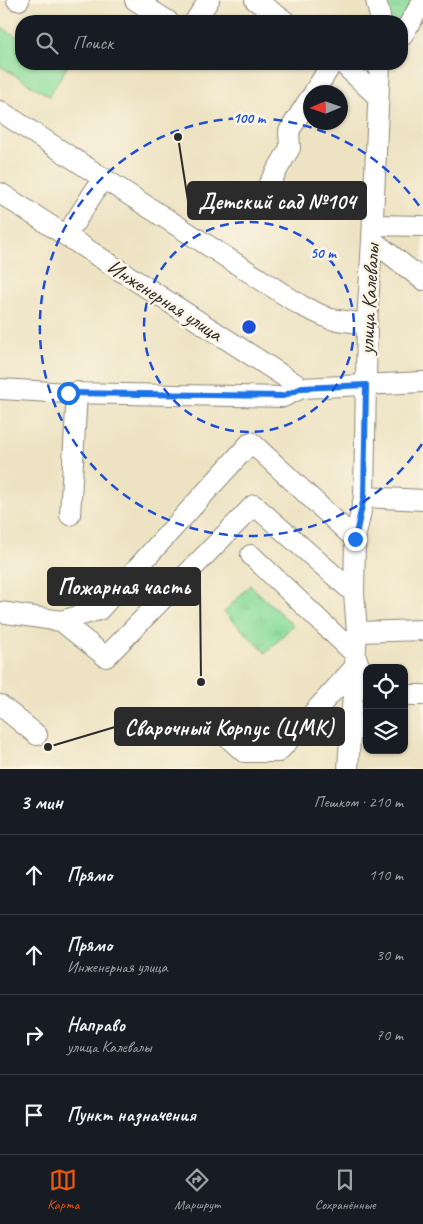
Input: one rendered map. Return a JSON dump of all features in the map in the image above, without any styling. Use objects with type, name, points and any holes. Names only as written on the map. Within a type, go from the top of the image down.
[{"type":"street","points":[[134,0],[158,15]]},
{"type":"street","points":[[199,15],[209,0]]},
{"type":"street","points":[[255,0],[276,15]]},
{"type":"street","points":[[376,0],[380,15]]},
{"type":"street","points":[[408,26],[423,1]]},
{"type":"street","points":[[318,85],[328,70]]},
{"type":"street","points":[[349,70],[378,97],[388,70]]},
{"type":"street","name":"улица Калевалы","points":[[348,769],[357,632],[354,593],[355,539],[364,497],[367,324],[380,70]]},
{"type":"street","points":[[260,199],[290,148],[289,131],[303,109]]},
{"type":"street","points":[[0,111],[302,306],[330,319],[367,324]]},
{"type":"street","points":[[66,236],[103,178]]},
{"type":"street","name":"Инженерная улица","points":[[0,193],[302,388]]},
{"type":"street","points":[[373,232],[423,226]]},
{"type":"street","points":[[373,232],[423,280]]},
{"type":"street","points":[[0,388],[77,392],[283,396],[302,388],[423,382]]},
{"type":"street","points":[[70,515],[77,392]]},
{"type":"street","points":[[0,612],[61,622],[99,610],[251,442],[355,539]]},
{"type":"street","points":[[364,497],[423,500]]},
{"type":"street","points":[[61,622],[106,657],[254,505],[354,593]]},
{"type":"street","points":[[251,555],[354,661],[363,680]]},
{"type":"street","points":[[357,632],[423,630]]},
{"type":"street","points":[[216,727],[244,752],[278,752],[354,661]]},
{"type":"street","points":[[408,695],[423,695]]},
{"type":"street","points":[[0,705],[37,735]]},
{"type":"green space","points":[[377,0],[412,0],[403,15],[381,14]]},
{"type":"green space","points":[[3,28],[15,35],[15,70],[65,70],[49,96],[0,66],[0,34]]},
{"type":"green space","points":[[250,585],[293,625],[266,653],[224,612]]},
{"type":"place","name":"Детский сад №104","points":[[178,137]]},
{"type":"place","name":"Пожарная часть","points":[[201,682]]},
{"type":"place","name":"Сварочный Корпус (ЦМК)","points":[[48,747]]},
{"type":"route","points":[[68,393],[283,396],[302,388],[366,385],[364,497],[355,539]]}]
